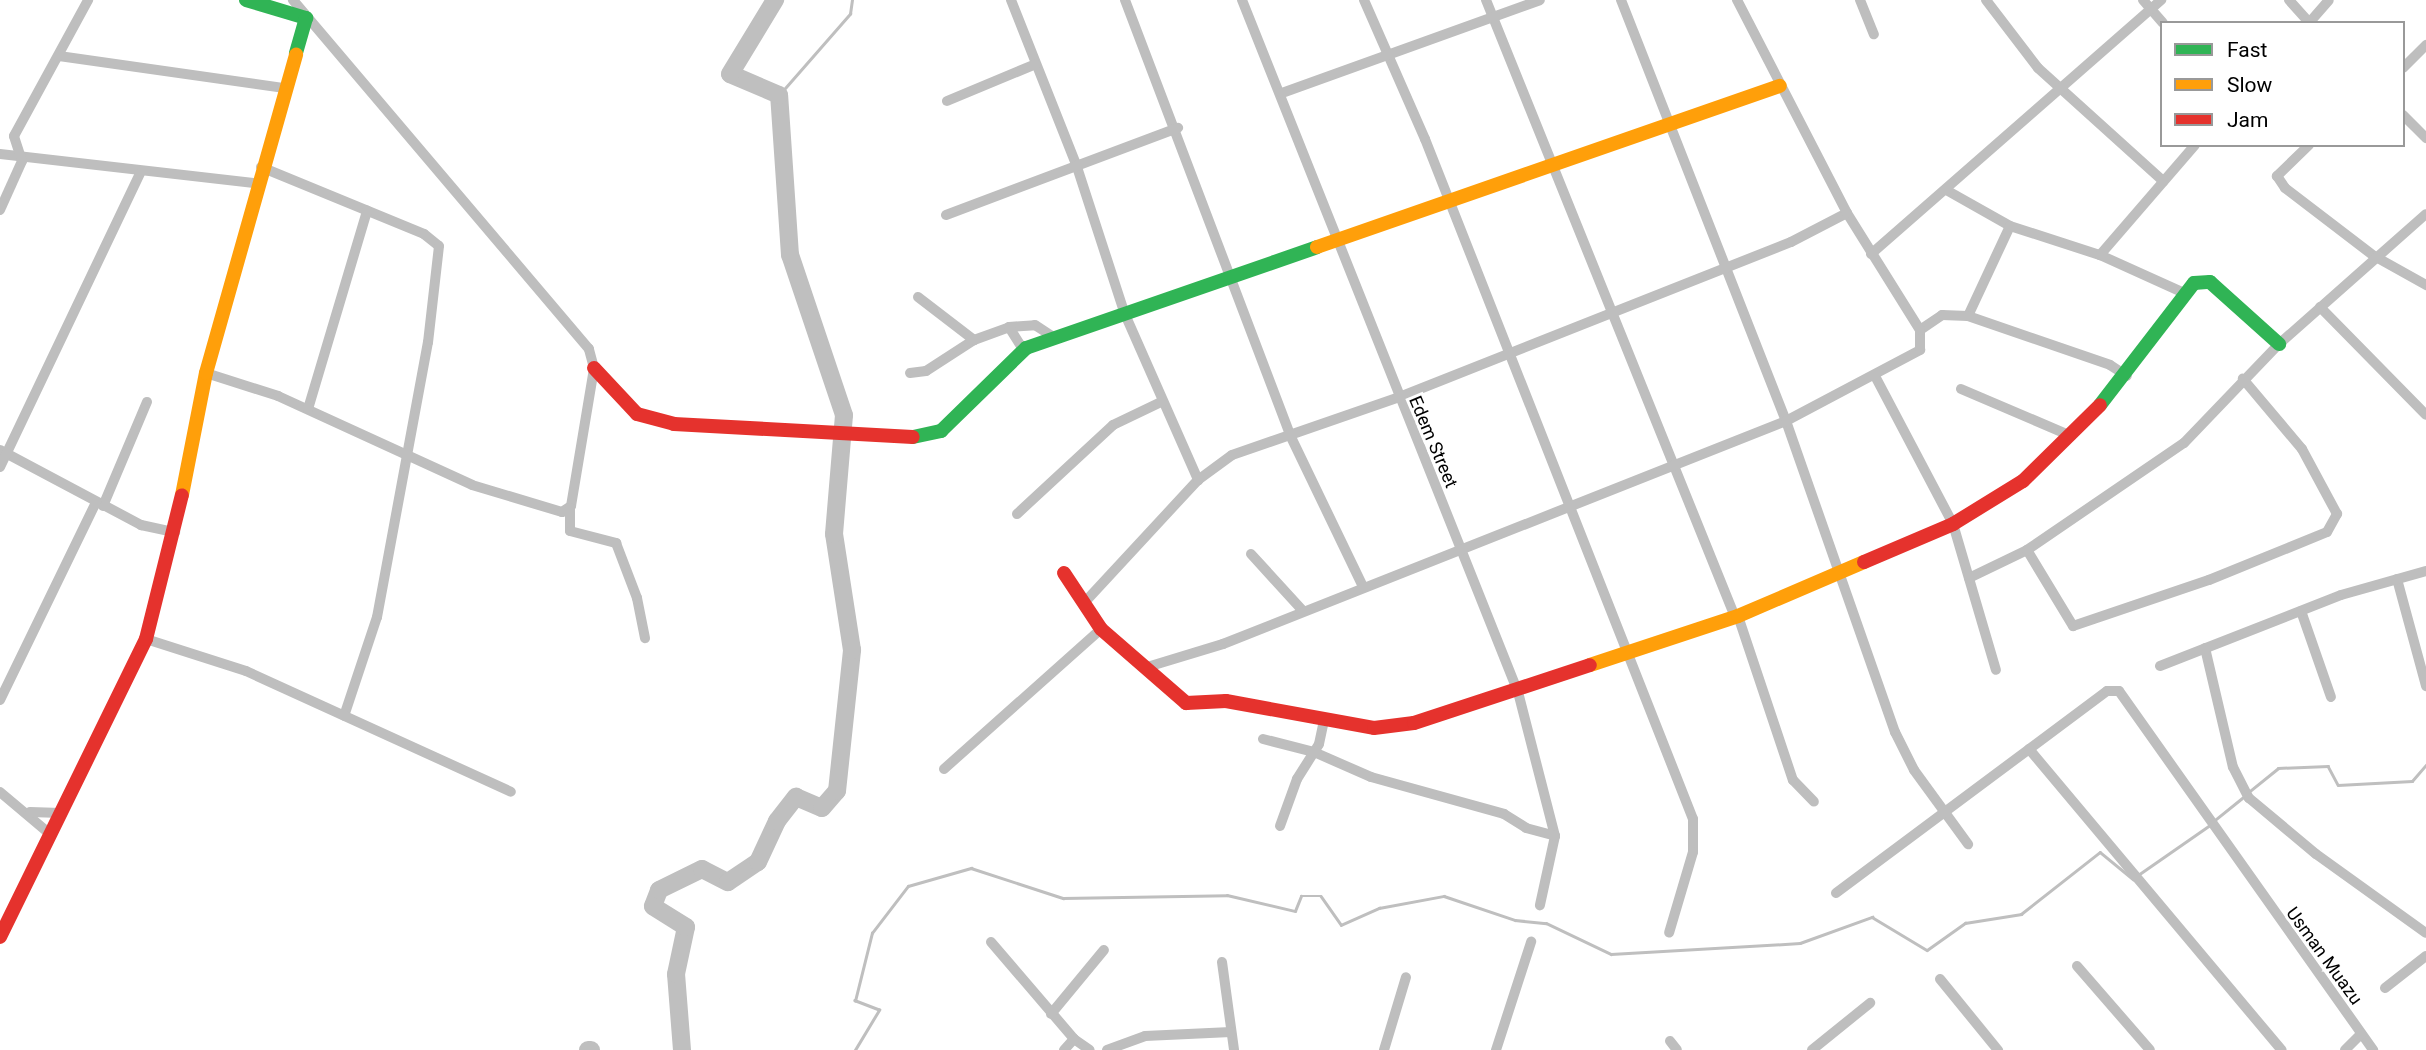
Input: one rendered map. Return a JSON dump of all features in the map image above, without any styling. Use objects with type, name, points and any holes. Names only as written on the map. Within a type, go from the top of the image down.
[{"type":"street","points":[[0,210],[22,161],[14,136],[88,0]]},
{"type":"street","points":[[246,0],[306,18]]},
{"type":"street","points":[[293,0],[577,334],[594,368],[637,414],[674,424],[880,438],[941,431],[1024,351],[1055,338],[1227,274],[1449,201],[1553,163],[1671,127],[1780,86]]},
{"type":"street","points":[[1011,0],[1077,167],[1124,312],[1198,480]]},
{"type":"street","points":[[1125,0],[1178,128],[1227,274],[1290,435],[1363,587]]},
{"type":"street","name":"Edem Street","points":[[1242,0],[1282,93],[1334,239],[1396,397],[1461,548],[1518,692],[1555,836],[1540,905]]},
{"type":"street","points":[[1364,0],[1449,201],[1567,507],[1630,652],[1695,835],[1669,933]]},
{"type":"street","points":[[1486,0],[1736,617],[1793,780],[1814,802]]},
{"type":"street","points":[[1282,93],[1540,0]]},
{"type":"street","points":[[1621,0],[1786,421],[1843,574],[1895,732],[1914,771],[1968,844]]},
{"type":"street","points":[[1140,668],[1303,611],[1786,421],[1920,351],[1920,330],[1847,213],[1737,0]]},
{"type":"street","points":[[1860,0],[1874,34]]},
{"type":"street","points":[[1986,0],[2059,88],[2163,181]]},
{"type":"street","points":[[2143,0],[2161,21]]},
{"type":"street","points":[[1871,254],[1948,191],[2059,88],[2161,0]]},
{"type":"street","points":[[2290,0],[2307,21]]},
{"type":"street","points":[[2311,21],[2329,0]]},
{"type":"street","points":[[0,937],[146,639],[175,532],[206,373],[251,227],[256,183],[306,18]]},
{"type":"street","points":[[2405,66],[2426,45]]},
{"type":"street","points":[[59,55],[285,88]]},
{"type":"street","points":[[947,101],[1036,64]]},
{"type":"street","points":[[2405,117],[2426,138]]},
{"type":"street","points":[[946,215],[1178,128]]},
{"type":"street","points":[[2100,255],[2193,147]]},
{"type":"street","points":[[2307,147],[2277,176],[2285,188],[2374,256],[2426,285]]},
{"type":"street","points":[[0,154],[22,161],[256,183]]},
{"type":"street","points":[[261,167],[424,234],[439,246],[440,266],[377,617],[344,716]]},
{"type":"street","points":[[0,467],[3,452],[140,174]]},
{"type":"street","points":[[1948,191],[2010,226],[2100,255],[2184,293]]},
{"type":"street","points":[[308,409],[367,211]]},
{"type":"street","points":[[1084,603],[1198,480],[1232,455],[1396,397],[1506,351],[1726,267],[1847,213]]},
{"type":"street","points":[[1969,578],[2027,550],[2184,443],[2279,344],[2374,256],[2426,214]]},
{"type":"street","points":[[1968,316],[2010,226]]},
{"type":"street","points":[[1064,573],[1101,629],[1140,668],[1186,703],[1226,701],[1374,728],[1414,723],[1518,692],[1736,617],[1843,574],[1953,524],[2023,481],[2071,436],[2127,376],[2184,293],[2194,283],[2210,282],[2279,344]]},
{"type":"street","points":[[918,297],[974,340]]},
{"type":"street","points":[[2320,307],[2426,415]]},
{"type":"street","points":[[1920,330],[1942,315],[1968,316],[2110,365],[2127,376]]},
{"type":"street","points":[[910,373],[926,371],[974,340],[1009,327],[1035,325],[1055,338]]},
{"type":"street","points":[[1009,327],[1024,351]]},
{"type":"street","points":[[594,368],[570,508],[570,531],[616,542],[637,598],[645,638]]},
{"type":"street","points":[[206,373],[308,409],[406,456],[519,500],[562,512],[570,508]]},
{"type":"street","points":[[1875,376],[1953,524],[1996,670]]},
{"type":"street","points":[[2027,550],[2073,626],[2209,580],[2327,532],[2337,514],[2302,449],[2243,379]]},
{"type":"street","points":[[1961,389],[2071,436]]},
{"type":"street","points":[[1017,514],[1113,425],[1163,401]]},
{"type":"street","points":[[0,700],[147,402]]},
{"type":"street","points":[[3,452],[141,525],[175,532]]},
{"type":"street","points":[[1251,554],[1303,611]]},
{"type":"street","points":[[2160,666],[2301,611],[2426,571]]},
{"type":"street","points":[[2397,579],[2426,686]]},
{"type":"street","points":[[2301,611],[2331,697]]},
{"type":"street","points":[[944,769],[1101,629]]},
{"type":"street","points":[[146,639],[246,671],[511,792]]},
{"type":"street","points":[[2205,648],[2233,767],[2249,798],[2316,854],[2426,933]]},
{"type":"street","name":"Usman Muazu","points":[[2029,749],[2106,691],[2119,691],[2250,881],[2373,1050]]},
{"type":"street","points":[[1280,826],[1297,779],[1314,752],[1324,721]]},
{"type":"street","points":[[1263,739],[1314,752],[1371,777],[1494,811],[1555,836]]},
{"type":"street","points":[[1836,893],[2029,749],[2282,1050]]},
{"type":"street","points":[[0,792],[30,812],[51,835]]},
{"type":"street","points":[[30,812],[61,813]]},
{"type":"street","points":[[991,942],[1051,1014],[1074,1039],[1090,1050]]},
{"type":"street","points":[[1496,1050],[1531,942]]},
{"type":"street","points":[[1051,1014],[1104,950]]},
{"type":"street","points":[[2385,988],[2426,956]]},
{"type":"street","points":[[1222,962],[1234,1050]]},
{"type":"street","points":[[2077,967],[2150,1050]]},
{"type":"street","points":[[1384,1050],[1406,977]]},
{"type":"street","points":[[1940,979],[1998,1050]]},
{"type":"street","points":[[1812,1050],[1870,1003]]},
{"type":"street","points":[[1107,1050],[1145,1036],[1231,1032]]},
{"type":"street","points":[[2345,1050],[2361,1034]]},
{"type":"street","points":[[1064,1050],[1074,1039]]},
{"type":"street","points":[[1670,1041],[1677,1050]]},
{"type":"waterway","points":[[682,1050],[676,974],[686,927],[653,906],[659,890],[702,869],[728,882],[758,862],[777,821],[796,797],[822,808],[837,791],[852,650],[834,534],[844,415],[790,255],[779,95],[730,74],[775,0]]},
{"type":"waterway","points":[[779,95],[850,14],[852,0]]},
{"type":"waterway","points":[[2250,791],[2278,768],[2328,766],[2338,785],[2412,781],[2426,765]]},
{"type":"waterway","points":[[2215,820],[2245,796]]},
{"type":"waterway","points":[[2138,875],[2210,825]]},
{"type":"waterway","points":[[855,1050],[879,1010],[855,1001],[872,933],[908,886],[971,868],[1063,898],[1227,895],[1295,911],[1301,896],[1321,896],[1341,925],[1379,908],[1444,896],[1515,920],[1546,923],[1611,954],[1800,943],[1872,917],[1927,950],[1965,923],[2021,914],[2100,852],[2133,879]]},
{"type":"traffic: fast","points":[[246,0],[306,18],[296,54]]},
{"type":"traffic: fast","points":[[913,437],[941,431],[1026,348],[1317,247]]},
{"type":"traffic: fast","points":[[2100,405],[2194,283],[2210,282],[2279,344]]},
{"type":"traffic: slow","points":[[182,495],[206,373],[296,54]]},
{"type":"traffic: slow","points":[[1317,247],[1780,86]]},
{"type":"traffic: slow","points":[[1590,665],[1738,616],[1864,562]]},
{"type":"traffic: jam","points":[[594,368],[637,414],[674,424],[913,437]]},
{"type":"traffic: jam","points":[[1864,562],[1953,524],[2023,481],[2100,405]]},
{"type":"traffic: jam","points":[[0,937],[146,639],[182,495]]},
{"type":"traffic: jam","points":[[1064,573],[1101,629],[1186,703],[1226,701],[1374,728],[1414,723],[1590,665]]}]
